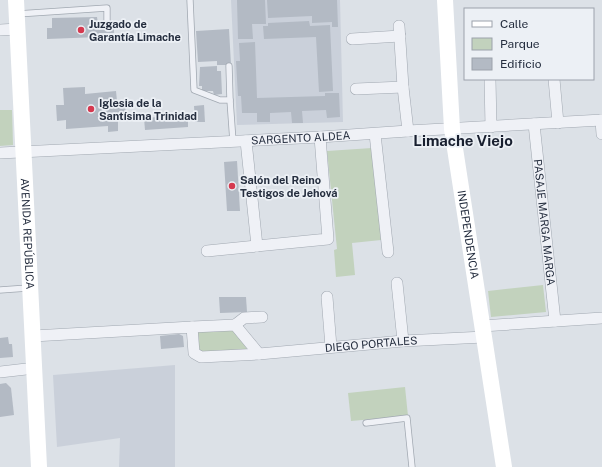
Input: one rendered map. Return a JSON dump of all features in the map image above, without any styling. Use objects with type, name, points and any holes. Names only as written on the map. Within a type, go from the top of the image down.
[{"type":"main road","name":"INDEPENDENCIA","points":[[445,0],[452,129],[504,467]]},
{"type":"main road","name":"AVENIDA REPÚBLICA","points":[[17,14],[39,467]]},
{"type":"street","points":[[0,30],[17,14]]},
{"type":"street","points":[[352,39],[400,31],[403,87],[408,131]]},
{"type":"street","points":[[490,80],[491,127]]},
{"type":"street","points":[[554,80],[558,123]]},
{"type":"street","points":[[356,89],[403,87]]},
{"type":"street","name":"SARGENTO ALDEA","points":[[0,153],[320,138],[408,131],[601,120]]},
{"type":"street","points":[[601,120],[602,134]]},
{"type":"street","name":"PASAJE MARGA MARGA","points":[[534,124],[555,321]]},
{"type":"street","points":[[374,134],[388,252]]},
{"type":"street","points":[[207,251],[328,239],[320,138]]},
{"type":"street","points":[[246,142],[257,246]]},
{"type":"street","points":[[397,283],[403,341]]},
{"type":"street","points":[[327,297],[331,347]]},
{"type":"street","points":[[33,336],[236,325],[244,318],[262,317]]},
{"type":"street","name":"DIEGO PORTALES","points":[[192,327],[194,353],[201,357],[259,354],[403,341],[483,332],[555,321],[602,318]]},
{"type":"street","points":[[236,325],[259,354]]},
{"type":"street","points":[[0,372],[35,368]]},
{"type":"lane","points":[[190,0],[194,90],[220,100],[230,100]]},
{"type":"lane","points":[[17,14],[107,8],[107,21]]},
{"type":"lane","points":[[229,66],[230,100],[234,142]]},
{"type":"lane","points":[[0,290],[31,288]]},
{"type":"lane","points":[[366,423],[407,418],[412,467]]},
{"type":"shaded area","points":[[231,0],[340,0],[343,122],[237,125]]},
{"type":"shaded area","points":[[175,365],[175,467],[119,467],[120,438],[57,447],[53,375]]},
{"type":"green space","points":[[0,110],[12,110],[13,145],[0,146]]},
{"type":"green space","points":[[372,148],[381,240],[352,243],[355,275],[336,277],[334,250],[337,249],[327,151]]},
{"type":"green space","points":[[543,285],[546,312],[491,317],[488,291]]},
{"type":"green space","points":[[234,330],[247,349],[243,351],[196,352],[196,331]]},
{"type":"green space","points":[[405,387],[408,416],[351,421],[348,393]]},
{"type":"building","points":[[237,0],[265,0],[266,24],[252,24],[253,39],[238,39]]},
{"type":"building","points":[[267,0],[337,0],[338,27],[332,27],[332,22],[312,23],[312,16],[268,18]]},
{"type":"building","name":"Juzgado de Garantía Limache","points":[[97,17],[98,24],[114,24],[114,33],[99,33],[99,37],[47,39],[47,28],[52,28],[52,18]]},
{"type":"building","points":[[309,21],[310,26],[330,25],[333,91],[319,92],[316,37],[264,39],[263,26],[268,26],[268,23]]},
{"type":"building","points":[[229,29],[231,65],[217,65],[217,61],[198,62],[196,31]]},
{"type":"building","points":[[255,42],[257,98],[325,96],[325,93],[339,93],[340,117],[327,118],[326,110],[302,111],[303,123],[292,123],[291,112],[270,113],[270,122],[257,122],[257,113],[242,113],[241,96],[238,96],[236,61],[240,61],[239,43]]},
{"type":"building","points":[[217,66],[217,71],[221,71],[222,94],[214,95],[213,91],[202,91],[202,86],[199,86],[200,67]]},
{"type":"building","name":"Iglesia de la Santísima Trinidad","points":[[85,87],[85,94],[116,91],[117,101],[126,106],[125,112],[118,117],[118,131],[108,132],[108,126],[66,129],[66,120],[57,121],[56,105],[64,105],[63,88]]},
{"type":"building","points":[[204,105],[205,122],[195,122],[194,106]]},
{"type":"building","points":[[188,115],[188,127],[145,130],[144,118]]},
{"type":"building","name":"Salón del Reino Testigos de Jehová","points":[[237,161],[240,211],[227,211],[224,162]]},
{"type":"building","points":[[219,297],[246,297],[247,312],[220,313]]},
{"type":"building","points":[[179,334],[183,336],[184,347],[161,349],[160,336]]},
{"type":"building","points":[[8,337],[9,344],[12,344],[13,357],[0,358],[0,338]]},
{"type":"building","points":[[6,383],[11,388],[14,415],[0,417],[0,384]]},
{"type":"place","name":"Juzgado de Garantía Limache","points":[[81,30]]},
{"type":"place","name":"Iglesia de la Santísima Trinidad","points":[[91,109]]},
{"type":"place","name":"Salón del Reino Testigos de Jehová","points":[[232,186]]},
{"type":"district","name":"Limache Viejo","points":[[463,140]]}]
